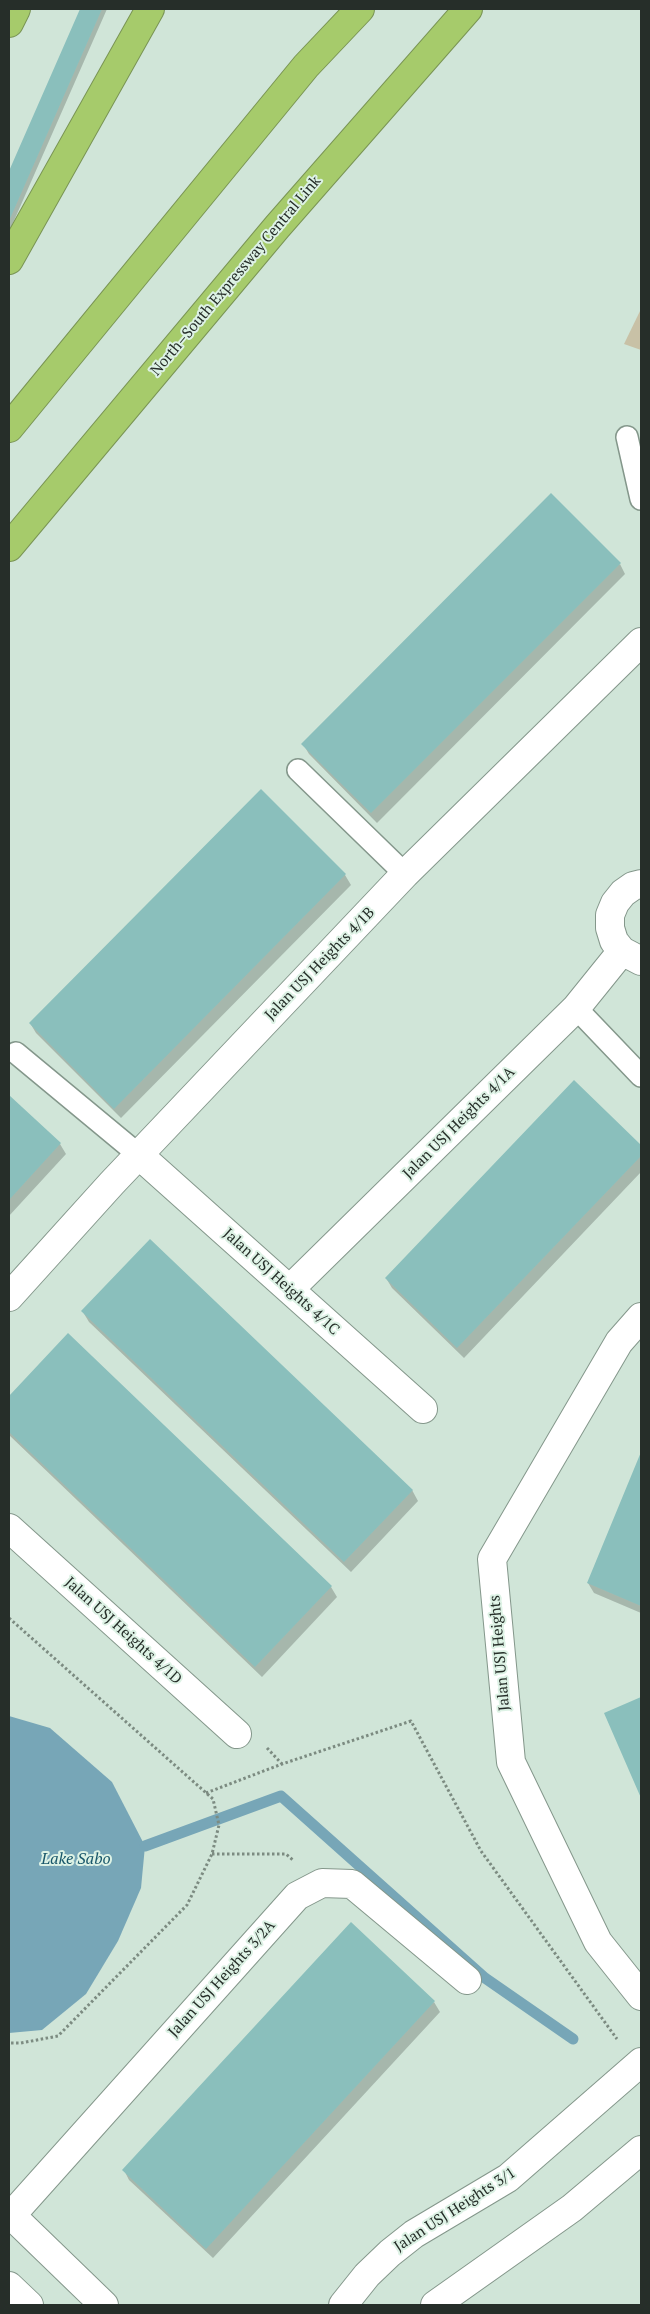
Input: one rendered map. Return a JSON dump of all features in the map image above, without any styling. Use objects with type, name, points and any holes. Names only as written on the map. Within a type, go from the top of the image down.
[{"type":"highway","points":[[9,23],[16,9]]},
{"type":"highway","points":[[9,260],[150,9]]},
{"type":"highway","points":[[9,428],[306,66],[360,9]]},
{"type":"highway","name":"North–South Expressway Central Link","points":[[9,547],[277,227],[468,9]]},
{"type":"street","name":"Jalan USJ Heights 4/1B","points":[[9,1297],[139,1154],[405,874],[641,642]]},
{"type":"street","points":[[631,956],[614,940],[610,928],[610,915],[615,903],[623,893],[633,886],[641,884]]},
{"type":"street","name":"Jalan USJ Heights 4/1A","points":[[290,1289],[631,956]]},
{"type":"street","name":"Jalan USJ Heights 4/1C","points":[[139,1154],[423,1409]]},
{"type":"street","name":"Jalan USJ Heights","points":[[641,1317],[619,1342],[492,1559],[511,1762],[598,1942],[641,1996]]},
{"type":"street","name":"Jalan USJ Heights 4/1D","points":[[9,1528],[237,1734]]},
{"type":"street","points":[[322,1882],[352,1884],[467,1980]]},
{"type":"street","name":"Jalan USJ Heights 3/2A","points":[[10,2217],[297,1896],[322,1882]]},
{"type":"street","name":"Jalan USJ Heights 3/1","points":[[342,2305],[368,2275],[396,2248],[414,2234],[508,2178],[639,2064]]},
{"type":"street","points":[[435,2305],[572,2208],[641,2150]]},
{"type":"street","points":[[10,2217],[104,2305]]},
{"type":"street","points":[[9,2286],[29,2305]]},
{"type":"lane","points":[[627,437],[641,499]]},
{"type":"lane","points":[[298,770],[405,874]]},
{"type":"lane","points":[[576,1008],[641,1076]]},
{"type":"lane","points":[[16,1053],[139,1154]]},
{"type":"path","points":[[9,1618],[213,1799],[219,1824],[212,1854],[187,1905],[58,2036],[21,2043],[9,2043]]},
{"type":"path","points":[[206,1793],[282,1764],[411,1721],[481,1851],[639,2064]]},
{"type":"path","points":[[212,1854],[286,1854],[322,1882]]},
{"type":"shaded area","points":[[641,309],[641,350],[624,344]]},
{"type":"water","name":"Lake Sabo","points":[[9,1716],[50,1728],[112,1782],[145,1846],[141,1888],[118,1941],[86,1994],[42,2030],[9,2033]]},
{"type":"building","points":[[80,9],[102,9],[9,221],[9,171]]},
{"type":"building","points":[[551,493],[621,563],[371,813],[301,744]]},
{"type":"building","points":[[261,789],[346,874],[114,1109],[29,1023]]},
{"type":"building","points":[[574,1080],[641,1145],[641,1156],[457,1348],[385,1278]]},
{"type":"building","points":[[9,1095],[61,1143],[9,1200]]},
{"type":"building","points":[[150,1239],[413,1490],[344,1562],[81,1311]]},
{"type":"building","points":[[68,1333],[332,1586],[255,1667],[9,1432],[9,1396]]},
{"type":"building","points":[[641,1452],[641,1606],[587,1583]]},
{"type":"building","points":[[641,1697],[641,1798],[604,1713]]},
{"type":"building","points":[[351,1922],[435,2001],[206,2249],[122,2170]]},
{"type":"waterway","points":[[145,1846],[281,1796],[485,1978],[573,2039]]}]
